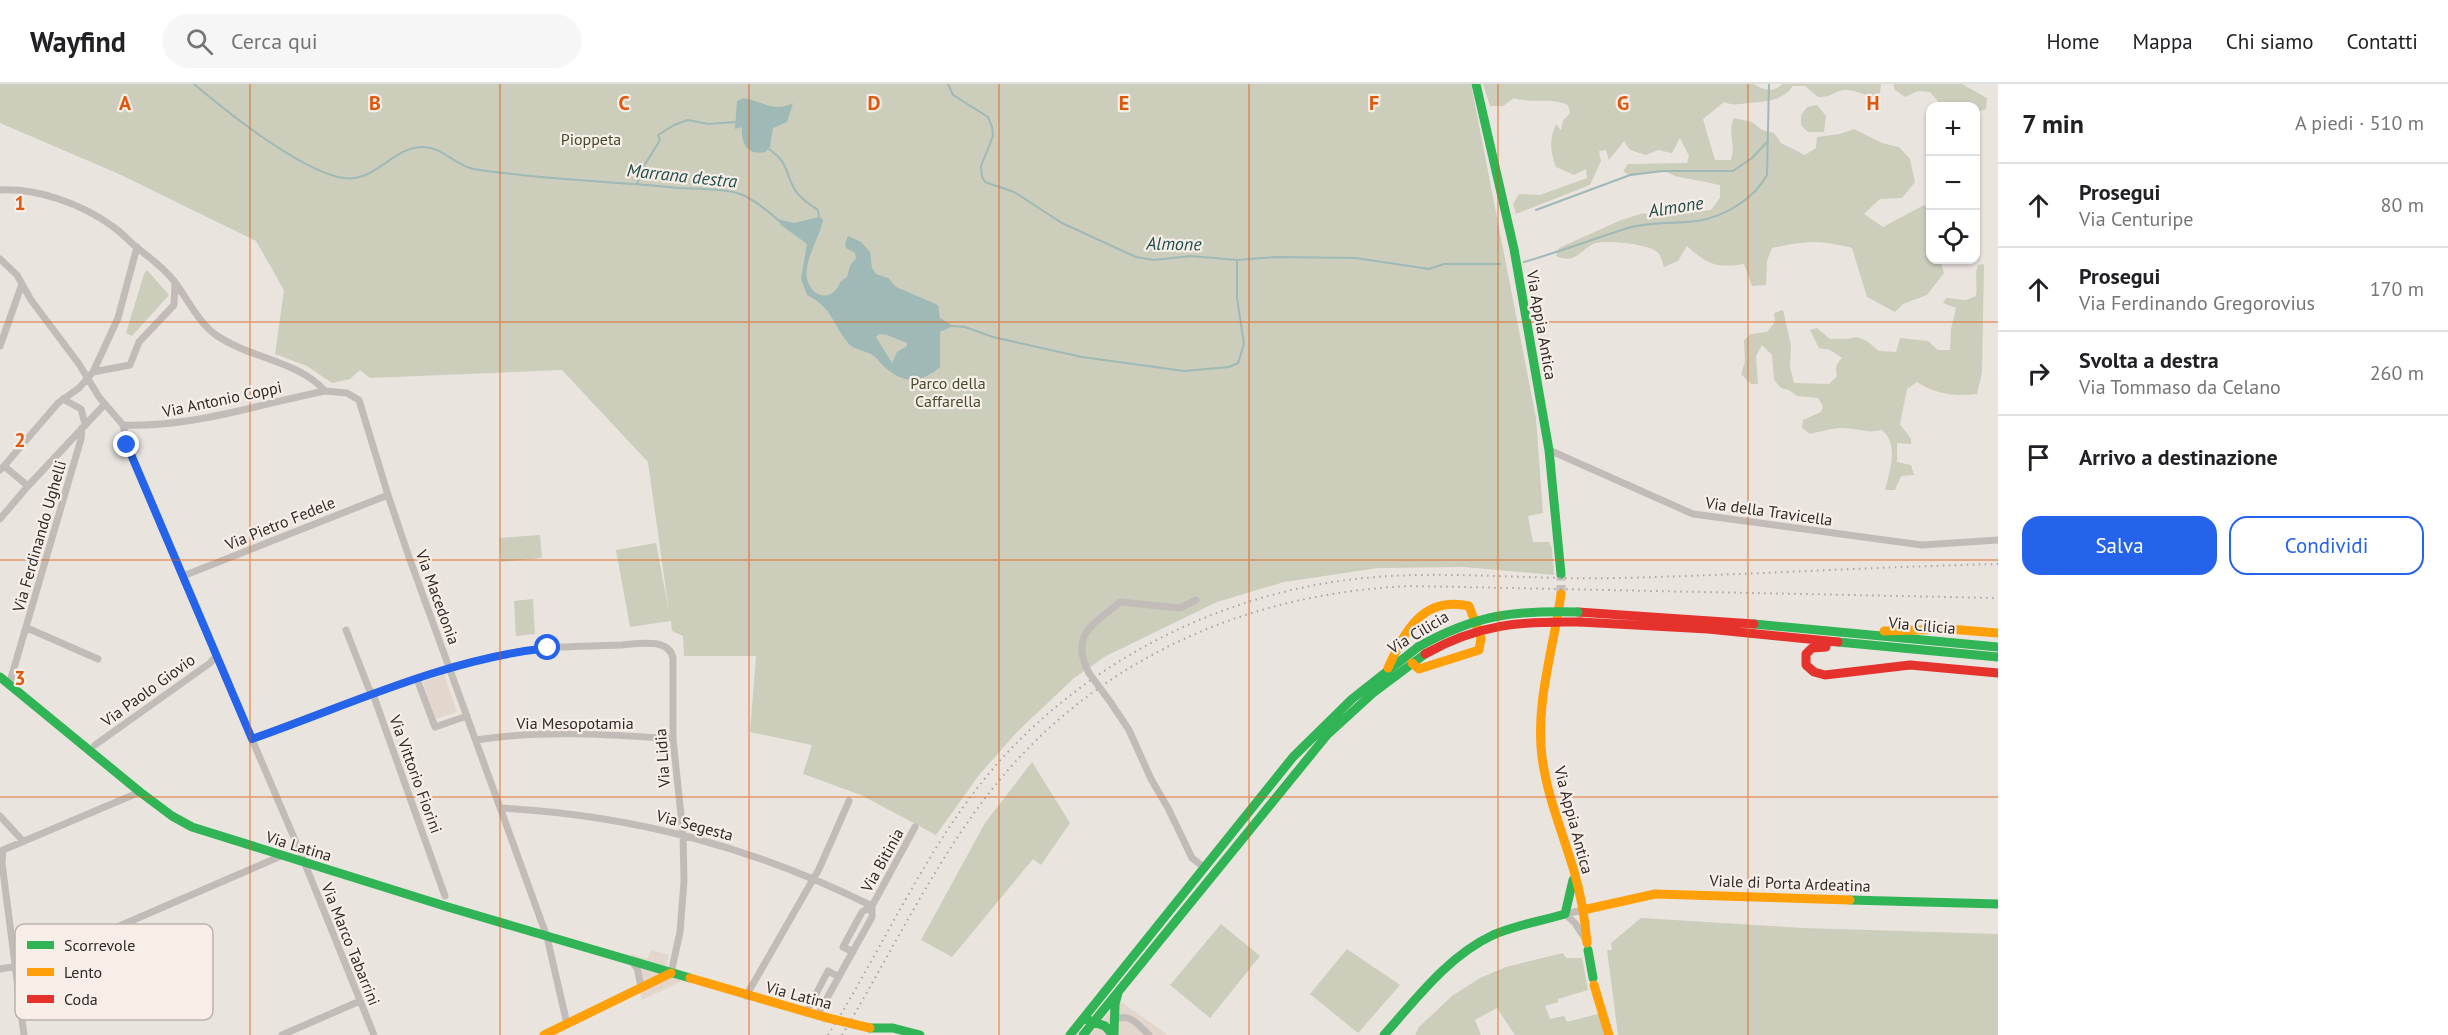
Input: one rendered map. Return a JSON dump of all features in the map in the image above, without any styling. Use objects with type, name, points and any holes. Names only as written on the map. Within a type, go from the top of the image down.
[{"type":"main road","name":"Via Appia Antica","points":[[1476,84],[1514,249],[1549,450],[1561,574]]},
{"type":"main road","name":"Via Appia Antica","points":[[1561,594],[1544,709],[1542,750],[1546,777],[1583,910],[1594,981],[1609,1035]]},
{"type":"main road","points":[[1388,668],[1399,645],[1427,609],[1438,604],[1469,606],[1481,638],[1478,652],[1419,669],[1412,663]]},
{"type":"main road","name":"Via Cilicia","points":[[1084,1033],[1088,1020],[1293,757],[1335,713],[1388,668],[1421,650],[1456,626],[1489,615],[1530,610],[1695,618],[1998,647]]},
{"type":"main road","name":"Via Cilicia","points":[[1088,1020],[1119,990],[1327,735],[1373,693],[1412,663],[1421,650],[1503,623],[1525,621],[1708,629],[1998,657]]},
{"type":"main road","points":[[1845,633],[1949,629],[1998,633]]},
{"type":"main road","points":[[1914,649],[1888,651],[1815,647],[1809,649],[1805,658],[1808,668],[1821,674],[1910,665],[1998,673]]},
{"type":"main road","name":"Via Latina","points":[[0,677],[140,792],[187,825],[303,863],[746,996],[872,1031],[893,1028],[920,1035]]},
{"type":"main road","points":[[1384,1035],[1437,976],[1469,948],[1500,932],[1565,915],[1573,875]]},
{"type":"main road","name":"Viale di Porta Ardeatina","points":[[1583,910],[1654,894],[1998,904]]},
{"type":"main road","points":[[544,1035],[671,973]]},
{"type":"main road","points":[[1113,1035],[1115,1004],[1119,990]]},
{"type":"main road","points":[[1070,1035],[1088,1020],[1105,1026],[1113,1035]]},
{"type":"main road","points":[[567,1024],[570,1035]]},
{"type":"street","points":[[0,190],[41,195],[72,205],[111,225],[158,264],[175,282],[214,334],[246,352],[303,372],[326,391]]},
{"type":"street","points":[[28,486],[2,468],[63,399],[79,388],[93,372],[118,318],[137,248]]},
{"type":"street","points":[[0,259],[17,275],[31,300],[105,404],[123,425]]},
{"type":"street","points":[[93,372],[130,365],[139,342],[174,305],[175,282]]},
{"type":"street","points":[[0,346],[22,284]]},
{"type":"street","name":"Via Antonio Coppi","points":[[123,425],[157,426],[182,422],[326,391]]},
{"type":"street","name":"Via Macedonia","points":[[326,391],[347,393],[359,400],[387,495],[547,937],[567,1024]]},
{"type":"street","points":[[63,399],[81,410],[83,426]]},
{"type":"street","points":[[0,519],[105,404]]},
{"type":"street","name":"Via Marco Tabarrini","points":[[123,425],[128,449],[301,854],[374,1035]]},
{"type":"street","name":"Via Ferdinando Ughelli","points":[[9,685],[83,426]]},
{"type":"street","name":"Via della Travicella","points":[[1549,450],[1693,514],[1922,545],[1998,540]]},
{"type":"street","name":"Via Pietro Fedele","points":[[183,576],[387,495]]},
{"type":"street","points":[[1196,600],[1180,608],[1120,602],[1090,628],[1082,639],[1081,656],[1089,673],[1129,730],[1151,779],[1192,858],[1205,868]]},
{"type":"street","points":[[27,628],[98,659]]},
{"type":"street","name":"Via Vittorio Fiorini","points":[[346,630],[373,694],[446,896]]},
{"type":"street","name":"Via Lidia","points":[[449,668],[508,654],[548,648],[657,644],[669,648],[673,658],[673,739],[683,834],[683,903],[679,942],[671,973]]},
{"type":"street","name":"Via Paolo Giovio","points":[[95,745],[216,656]]},
{"type":"street","points":[[252,739],[449,668]]},
{"type":"street","points":[[417,679],[435,727],[467,716]]},
{"type":"street","name":"Via Mesopotamia","points":[[476,740],[518,735],[564,734],[673,739]]},
{"type":"street","points":[[15,960],[2,848],[140,792]]},
{"type":"street","points":[[746,996],[814,878],[849,801]]},
{"type":"street","name":"Via Segesta","points":[[501,808],[591,815],[683,834],[748,853],[814,878],[872,906]]},
{"type":"street","points":[[0,816],[23,841]]},
{"type":"street","name":"Via Bitinia","points":[[820,1016],[872,918],[872,906],[915,827]]},
{"type":"street","points":[[124,924],[281,856]]},
{"type":"street","name":"Via Bitinia","points":[[853,952],[843,947],[862,912],[872,906]]},
{"type":"street","points":[[1565,915],[1583,910]]},
{"type":"street","points":[[1565,915],[1575,923],[1588,947]]},
{"type":"street","points":[[632,962],[637,968],[641,986]]},
{"type":"street","points":[[0,969],[15,967]]},
{"type":"street","points":[[806,1013],[828,971],[839,977]]},
{"type":"street","points":[[282,1035],[360,1001]]},
{"type":"street","points":[[1113,1020],[1121,1016],[1128,1017],[1149,1035]]},
{"type":"street","points":[[22,1020],[24,1035]]},
{"type":"green space","name":"Parco della Caffarella","points":[[0,84],[1471,84],[1536,418],[1543,513],[1528,516],[1533,542],[1549,542],[1552,549],[1554,575],[1464,567],[1378,568],[1284,582],[1217,602],[1106,656],[1074,678],[1017,732],[979,775],[936,835],[861,795],[803,774],[812,745],[750,732],[756,656],[684,656],[683,636],[672,631],[671,621],[630,627],[616,550],[656,543],[669,612],[648,462],[562,370],[370,378],[360,370],[350,379],[332,383],[307,366],[275,354],[284,290],[256,241],[119,174],[0,123]]},
{"type":"green space","points":[[1483,84],[1754,84],[1768,90],[1775,89],[1782,84],[1881,84],[1880,93],[1871,97],[1845,90],[1818,97],[1805,86],[1793,86],[1784,95],[1773,100],[1736,104],[1724,102],[1703,119],[1715,160],[1731,160],[1733,149],[1731,128],[1734,118],[1752,122],[1762,130],[1774,133],[1781,143],[1805,155],[1816,148],[1817,137],[1840,134],[1854,129],[1882,143],[1899,147],[1910,159],[1915,182],[1902,198],[1880,199],[1864,214],[1883,227],[1924,205],[1926,206],[1926,264],[1941,264],[1944,273],[1927,295],[1903,304],[1895,312],[1867,297],[1852,248],[1830,244],[1803,243],[1772,248],[1767,261],[1766,285],[1752,286],[1744,264],[1726,266],[1713,264],[1687,246],[1678,261],[1664,267],[1656,251],[1644,246],[1625,243],[1593,244],[1568,259],[1556,256],[1559,248],[1621,220],[1644,213],[1653,218],[1711,210],[1720,198],[1720,185],[1675,176],[1664,171],[1630,176],[1623,171],[1628,164],[1687,163],[1689,156],[1680,138],[1672,153],[1658,150],[1646,155],[1630,150],[1624,141],[1609,160],[1606,150],[1599,151],[1601,161],[1590,185],[1516,214],[1513,204],[1519,194],[1540,195],[1587,178],[1586,169],[1574,175],[1556,167],[1554,161],[1551,146],[1552,135],[1556,124],[1561,130],[1563,121],[1570,113],[1568,105],[1554,101],[1514,98],[1503,106],[1490,106]]},
{"type":"green space","points":[[1893,84],[1962,84],[1987,98],[1986,109],[1980,111],[1980,102],[1939,102],[1930,92],[1918,91],[1905,97],[1895,90]]},
{"type":"green space","points":[[1817,105],[1826,116],[1824,132],[1808,132],[1801,125],[1801,115],[1807,107]]},
{"type":"green space","points":[[1984,264],[1982,373],[1977,394],[1946,394],[1917,382],[1907,389],[1900,424],[1911,439],[1911,444],[1897,443],[1897,462],[1911,465],[1914,475],[1901,476],[1895,490],[1885,490],[1892,450],[1882,430],[1839,428],[1810,434],[1802,428],[1803,420],[1821,412],[1823,406],[1818,398],[1797,396],[1781,388],[1774,380],[1772,355],[1762,345],[1756,356],[1758,384],[1751,384],[1741,374],[1745,362],[1744,340],[1751,334],[1767,332],[1775,322],[1774,313],[1783,310],[1791,345],[1790,367],[1794,383],[1829,384],[1837,376],[1838,362],[1842,358],[1830,350],[1819,348],[1810,330],[1817,328],[1830,339],[1856,337],[1867,341],[1879,351],[1896,352],[1900,338],[1928,341],[1938,350],[1950,350],[1951,329],[1956,308],[1943,303],[1946,298],[1966,300],[1976,296],[1978,265]]},
{"type":"green space","points":[[147,270],[169,295],[132,336],[126,333]]},
{"type":"green space","points":[[540,535],[542,558],[501,562],[499,538]]},
{"type":"green space","points":[[533,599],[535,634],[516,636],[514,601]]},
{"type":"green space","points":[[1032,762],[1070,823],[1041,865],[1033,859],[952,957],[921,940],[985,823]]},
{"type":"green space","points":[[1641,918],[1803,928],[1998,934],[1998,1035],[1618,1035],[1607,950],[1612,950],[1611,943]]},
{"type":"green space","points":[[1221,924],[1260,956],[1210,1018],[1170,985]]},
{"type":"green space","points":[[1347,949],[1400,985],[1358,1033],[1310,994]]},
{"type":"green space","points":[[1563,953],[1566,958],[1582,958],[1588,990],[1558,999],[1558,1002],[1545,1006],[1550,1019],[1564,1016],[1567,1022],[1601,1013],[1607,1035],[1515,1035],[1497,1008],[1475,1020],[1481,1035],[1415,1035],[1419,1027],[1452,996],[1480,978],[1506,967]]},
{"type":"shaded area","points":[[444,674],[457,712],[436,719],[423,682]]},
{"type":"shaded area","points":[[651,950],[669,955],[666,967],[683,971],[680,982],[642,1000],[631,954],[647,959]]},
{"type":"shaded area","points":[[1120,1001],[1168,1035],[1089,1035]]},
{"type":"water","points":[[744,98],[774,107],[793,103],[787,122],[773,128],[770,147],[765,152],[754,152],[746,147],[742,127],[735,129],[737,101]]},
{"type":"water","points":[[819,217],[823,219],[807,272],[807,280],[811,288],[819,295],[832,293],[847,277],[850,266],[856,258],[855,253],[846,248],[848,236],[861,242],[870,252],[872,268],[876,274],[888,278],[896,287],[938,305],[940,318],[953,326],[940,332],[940,367],[927,376],[914,380],[901,378],[885,367],[876,357],[849,344],[822,305],[807,295],[801,279],[807,244],[781,225],[777,219],[794,223]],"holes":[[[879,334],[907,343],[907,346],[897,352],[892,363],[876,337]]]},
{"type":"waterway","name":"Marrana destra","points":[[194,84],[243,123],[283,150],[302,162],[338,177],[362,176],[410,149],[428,147],[442,152],[467,167],[500,173],[712,189],[738,193],[749,198],[778,220]]},
{"type":"waterway","name":"Almone","points":[[948,84],[953,95],[988,117],[992,127],[993,136],[981,166],[985,182],[1014,192],[1062,223],[1136,257],[1154,260],[1191,256],[1237,260],[1275,257],[1356,258],[1429,269],[1444,264],[1500,264]]},
{"type":"waterway","name":"Almone","points":[[1524,262],[1628,228],[1697,221],[1718,216],[1746,199],[1767,175],[1769,84]]},
{"type":"waterway","points":[[637,184],[644,166],[660,140],[658,135],[688,120],[708,124],[736,122]]},
{"type":"waterway","points":[[1536,210],[1630,175],[1663,171],[1733,171],[1752,158],[1768,141]]},
{"type":"waterway","points":[[769,149],[784,164],[797,193],[818,210],[819,219]]},
{"type":"waterway","name":"Marrana destra","points":[[952,326],[965,327],[993,337],[1082,357],[1184,371],[1229,367],[1238,363],[1244,344],[1237,298],[1237,260]]},
{"type":"tunnel","points":[[1561,574],[1561,594]]},
{"type":"railway","points":[[828,1035],[910,891],[954,820],[1005,755],[1044,717],[1087,683],[1132,653],[1180,628],[1230,608],[1282,592],[1336,582],[1390,576],[1618,578],[1998,564]]},
{"type":"railway","points":[[842,1035],[908,918],[961,832],[980,805],[1021,756],[1067,713],[1117,676],[1170,646],[1227,621],[1286,603],[1348,592],[1411,586],[1998,598]]},
{"type":"traffic: fast","points":[[1476,84],[1514,249],[1549,450],[1561,574]]},
{"type":"traffic: fast","points":[[1418,647],[1458,628],[1495,617],[1534,612],[1578,612]]},
{"type":"traffic: fast","points":[[1754,624],[1998,647]]},
{"type":"traffic: fast","points":[[1838,642],[1998,657]]},
{"type":"traffic: fast","points":[[1070,1035],[1293,757],[1352,699],[1418,647]]},
{"type":"traffic: fast","points":[[1083,1035],[1327,735],[1373,693],[1425,654]]},
{"type":"traffic: fast","points":[[0,677],[140,792],[172,816],[192,827],[448,907],[690,978]]},
{"type":"traffic: fast","points":[[1384,1035],[1434,979],[1462,954],[1493,935],[1511,928],[1565,914],[1573,880]]},
{"type":"traffic: fast","points":[[1850,900],[1998,904]]},
{"type":"traffic: fast","points":[[1588,950],[1593,978]]},
{"type":"traffic: fast","points":[[1114,1035],[1115,1004],[1118,993]]},
{"type":"traffic: fast","points":[[1088,1020],[1105,1026],[1113,1035]]},
{"type":"traffic: fast","points":[[870,1028],[893,1028],[920,1035]]},
{"type":"traffic: slow","points":[[1561,594],[1543,696],[1542,757],[1551,800],[1579,889],[1587,943]]},
{"type":"traffic: slow","points":[[1388,668],[1409,629],[1427,611],[1453,604],[1469,606],[1481,638],[1479,650],[1419,669],[1412,663]]},
{"type":"traffic: slow","points":[[1884,631],[1949,629],[1998,633]]},
{"type":"traffic: slow","points":[[1583,910],[1655,894],[1850,900]]},
{"type":"traffic: slow","points":[[544,1035],[671,973]]},
{"type":"traffic: slow","points":[[690,978],[824,1017]]},
{"type":"traffic: slow","points":[[1594,985],[1609,1035]]},
{"type":"traffic: slow","points":[[824,1017],[870,1028]]},
{"type":"traffic: jam","points":[[1578,612],[1754,624]]},
{"type":"traffic: jam","points":[[1425,654],[1463,636],[1500,626],[1538,622],[1580,622]]},
{"type":"traffic: jam","points":[[1580,622],[1708,629],[1838,642]]},
{"type":"traffic: jam","points":[[1826,647],[1812,648],[1806,654],[1806,665],[1814,672],[1825,675],[1910,665],[1998,673]]},
{"type":"route","points":[[127,445],[252,739],[440,671],[496,656],[548,648]]},
{"type":"park label","name":"Pioppeta","points":[[591,139]]}]
